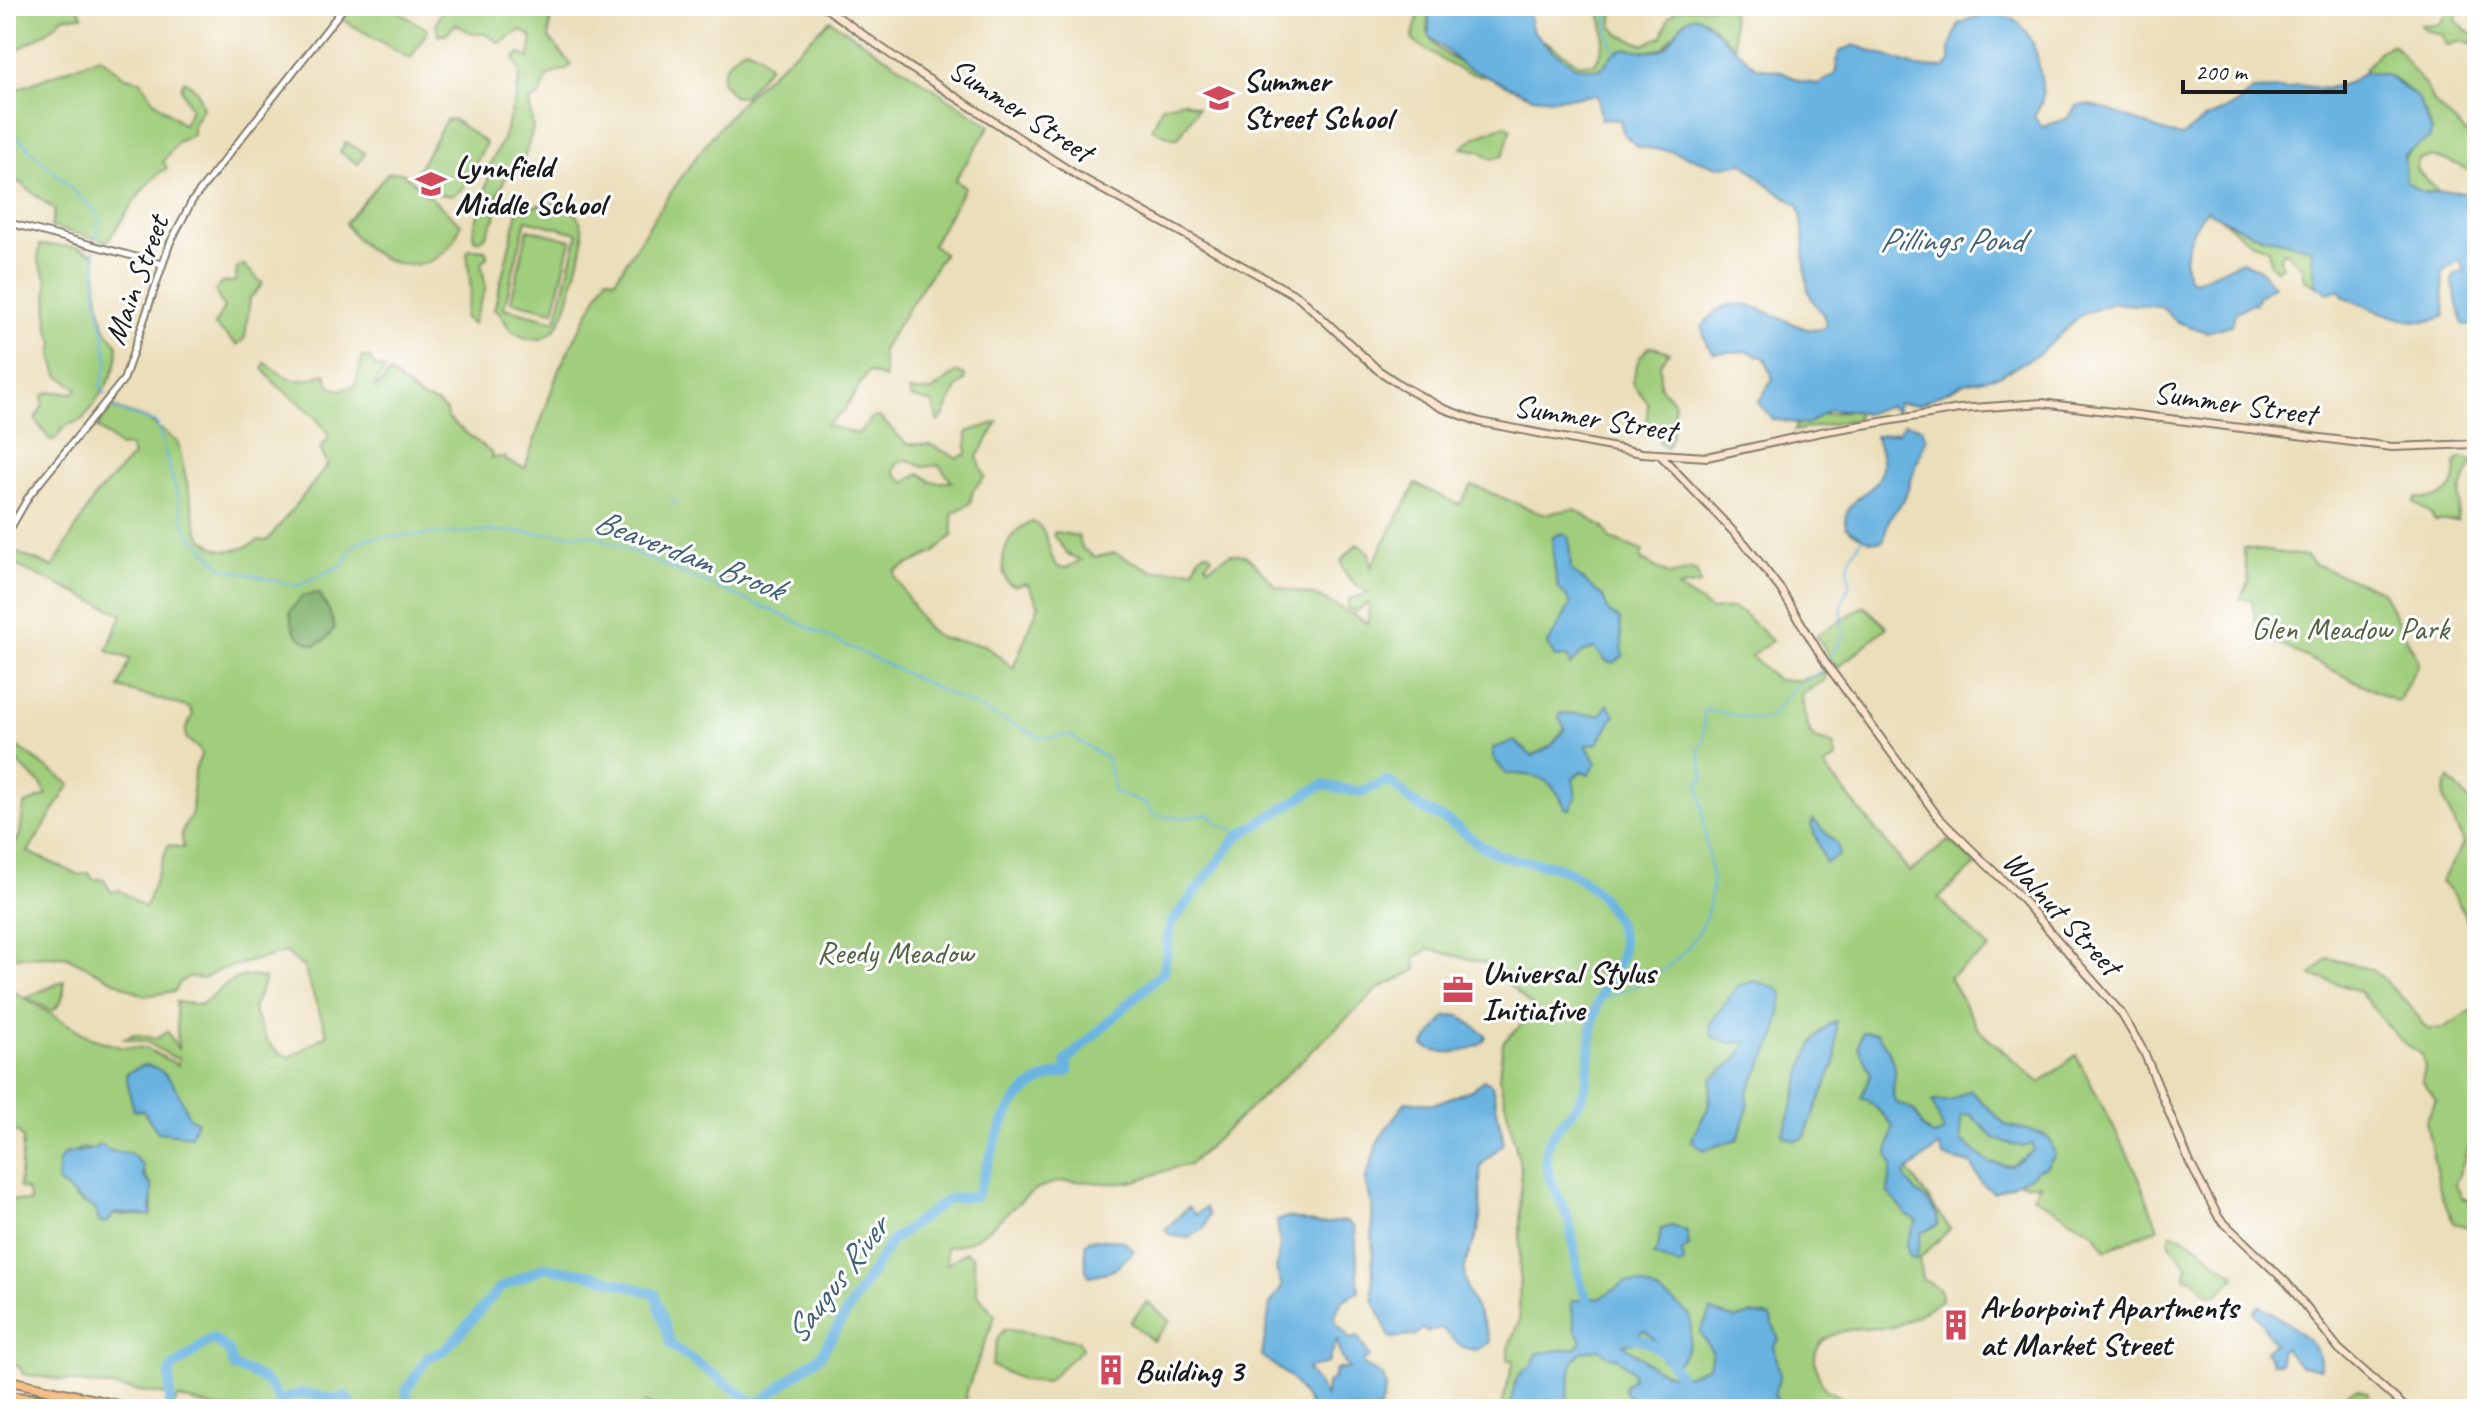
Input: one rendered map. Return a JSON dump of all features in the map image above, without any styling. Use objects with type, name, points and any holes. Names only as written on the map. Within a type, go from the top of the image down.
[{"type":"highway","points":[[6,1380],[136,1409]]},
{"type":"highway","points":[[6,1396],[127,1409]]},
{"type":"main road","name":"Summer Street","points":[[823,6],[900,61],[1078,176],[1299,297],[1378,370],[1416,395],[1488,424],[1662,456],[1717,455],[1809,434],[1959,409],[2042,403],[2392,447],[2477,444]]},
{"type":"main road","name":"Walnut Street","points":[[1662,456],[1746,545],[1781,590],[1825,662],[1920,795],[2031,909],[2121,1013],[2144,1052],[2190,1163],[2219,1218],[2287,1283],[2339,1349],[2407,1409]]},
{"type":"street","name":"Main Street","points":[[6,536],[29,496],[124,379],[162,264],[181,220],[200,189],[345,6]]},
{"type":"street","points":[[6,222],[162,264]]},
{"type":"green space","points":[[6,6],[78,6],[82,16],[63,17],[6,61]]},
{"type":"green space","points":[[352,6],[389,6],[428,30],[410,59],[342,19]]},
{"type":"green space","points":[[443,6],[551,6],[549,38],[571,64],[567,69],[548,75],[540,96],[529,101],[533,129],[522,165],[506,176],[497,198],[495,218],[485,237],[479,241],[474,239],[473,232],[489,166],[503,139],[517,94],[520,73],[514,58],[520,54],[529,58],[532,37],[521,30],[500,43],[485,34],[472,34],[456,24],[440,36],[436,25]]},
{"type":"green space","points":[[1421,6],[1429,6],[1428,32],[1437,47],[1454,60],[1489,77],[1459,69],[1415,43],[1412,38]]},
{"type":"green space","points":[[1596,6],[1624,6],[1612,15],[1612,26],[1620,35],[1644,45],[1662,36],[1669,17],[1677,9],[1731,6],[1735,47],[1704,19],[1686,20],[1663,48],[1611,59],[1598,70],[1574,66],[1561,58],[1544,40],[1578,63],[1594,64],[1604,35]]},
{"type":"green space","points":[[2453,6],[2473,6],[2457,14],[2456,20],[2465,30],[2477,34],[2477,45],[2463,41],[2446,45],[2442,34],[2425,30],[2420,25],[2439,24]]},
{"type":"green space","name":"Reedy Meadow","points":[[830,20],[990,126],[955,180],[965,187],[932,245],[944,253],[882,350],[885,378],[868,372],[843,412],[826,425],[858,434],[872,418],[879,417],[907,444],[931,445],[957,458],[967,454],[967,432],[998,422],[977,457],[985,477],[973,490],[970,503],[952,514],[953,535],[935,552],[895,571],[895,577],[925,626],[940,638],[985,645],[1013,668],[1039,605],[1027,583],[1014,586],[1008,583],[1004,574],[1004,556],[1011,538],[1024,525],[1033,522],[1044,532],[1051,556],[1058,567],[1066,568],[1081,560],[1067,554],[1053,535],[1055,532],[1078,536],[1082,548],[1095,557],[1115,553],[1153,571],[1194,569],[1199,557],[1206,552],[1212,556],[1206,564],[1209,567],[1230,554],[1246,555],[1277,587],[1317,596],[1368,623],[1369,603],[1355,612],[1347,608],[1349,599],[1369,593],[1350,580],[1341,561],[1357,544],[1369,552],[1371,567],[1416,484],[1459,505],[1472,485],[1542,514],[1575,509],[1604,528],[1611,539],[1643,551],[1640,559],[1670,575],[1691,570],[1697,572],[1700,584],[1678,588],[1711,610],[1733,608],[1743,613],[1772,641],[1751,656],[1777,680],[1802,680],[1825,672],[1825,680],[1802,694],[1813,738],[1834,745],[1836,758],[1824,766],[1910,872],[1949,840],[1976,865],[1938,898],[1990,949],[1949,977],[1978,1029],[2040,1083],[2076,1055],[2136,1171],[2158,1228],[2106,1250],[2094,1233],[2033,1196],[2040,1184],[2010,1179],[1958,1152],[1928,1146],[1908,1170],[1950,1229],[1919,1259],[1922,1279],[1940,1289],[1941,1300],[1897,1326],[1860,1328],[1834,1334],[1819,1346],[1815,1355],[1815,1365],[1826,1390],[1866,1409],[1501,1409],[1514,1360],[1508,1360],[1508,1348],[1519,1321],[1521,1169],[1499,1077],[1503,1042],[1537,1011],[1488,964],[1429,949],[1414,958],[1417,970],[1378,989],[1189,1165],[1124,1183],[1067,1181],[1045,1185],[971,1241],[946,1247],[947,1264],[966,1252],[973,1257],[977,1293],[995,1316],[966,1393],[967,1404],[959,1409],[661,1409],[643,1402],[651,1409],[222,1409],[178,1398],[175,1404],[168,1403],[167,1395],[23,1374],[19,1366],[6,1364],[6,1199],[30,1202],[28,1191],[19,1187],[23,1139],[19,1133],[6,1130],[6,987],[91,1038],[120,1047],[146,1048],[178,1065],[178,1057],[174,1058],[147,1042],[124,1038],[134,1034],[157,1039],[167,1031],[178,1049],[176,1002],[200,1005],[228,983],[244,976],[265,979],[253,1009],[262,1032],[276,1050],[291,1057],[327,1034],[304,968],[286,952],[219,970],[203,979],[189,977],[180,982],[175,991],[144,996],[65,956],[6,957],[6,858],[20,835],[24,805],[47,795],[41,784],[6,752],[6,739],[70,784],[28,852],[79,875],[89,873],[93,879],[104,879],[111,892],[120,890],[145,908],[168,845],[184,848],[182,835],[191,816],[194,777],[201,756],[200,750],[186,738],[185,731],[193,715],[190,708],[119,688],[130,659],[107,651],[122,614],[6,561],[7,549],[53,567],[95,496],[133,456],[129,446],[120,447],[97,427],[112,407],[147,419],[178,443],[198,532],[205,540],[226,550],[242,548],[259,540],[267,541],[328,465],[320,449],[329,438],[316,418],[270,378],[263,368],[265,363],[294,380],[307,380],[325,374],[331,387],[340,390],[355,386],[362,357],[370,358],[375,366],[385,369],[377,380],[376,389],[390,373],[421,398],[437,403],[446,411],[447,418],[493,454],[491,458],[506,457],[506,461],[525,468],[559,369],[607,277],[615,280],[664,202],[720,127],[761,82]],"holes":[[[906,459],[923,467],[939,465],[952,482],[931,482],[920,473],[905,483],[894,472],[897,464]],[[82,1148],[136,1159],[152,1186],[152,1214],[98,1214],[92,1207],[75,1199],[72,1191],[57,1181],[58,1173],[63,1159]]]},
{"type":"green space","points":[[2393,44],[2427,88],[2433,102],[2477,143],[2477,177],[2450,162],[2426,158],[2419,159],[2416,169],[2439,192],[2420,192],[2406,182],[2406,155],[2432,131],[2429,122],[2421,106],[2404,86],[2385,75],[2364,70],[2380,51]]},
{"type":"green space","points":[[746,48],[759,54],[769,66],[744,96],[734,97],[722,82],[724,71],[732,57]]},
{"type":"green space","points":[[100,57],[125,77],[140,80],[154,101],[184,125],[191,109],[181,88],[184,80],[197,90],[203,108],[193,125],[193,135],[179,141],[163,161],[167,168],[148,183],[107,241],[51,227],[55,210],[6,172],[6,89],[10,92]]},
{"type":"green space","points":[[1183,101],[1198,108],[1179,137],[1175,139],[1152,129],[1162,106]]},
{"type":"green space","points":[[453,119],[486,143],[463,188],[452,196],[439,194],[417,171],[446,120]]},
{"type":"green space","points":[[1505,125],[1511,129],[1503,156],[1492,159],[1480,151],[1462,148],[1475,137]]},
{"type":"green space","points":[[346,142],[365,153],[358,164],[340,152]]},
{"type":"green space","points":[[402,172],[461,224],[451,244],[438,257],[422,264],[406,265],[388,261],[357,239],[345,223],[388,173]]},
{"type":"green space","points":[[521,198],[528,200],[526,211],[553,203],[569,209],[581,223],[583,244],[568,302],[557,326],[549,335],[539,339],[527,338],[511,331],[499,312],[494,310]],"holes":[[[526,220],[578,233],[556,321],[504,308]]]},
{"type":"green space","points":[[2221,219],[2250,233],[2311,248],[2316,285],[2304,279],[2301,266],[2285,251],[2280,256],[2282,267],[2276,270],[2270,263],[2269,249],[2248,241]]},
{"type":"green space","points":[[528,229],[571,240],[554,311],[511,301]]},
{"type":"green space","points":[[40,245],[76,247],[95,254],[103,319],[118,353],[112,374],[94,405],[82,420],[65,426],[54,440],[50,440],[35,419],[43,405],[42,396],[49,392],[74,393],[77,388],[58,375],[52,356],[54,342],[48,327],[47,279],[38,261]]},
{"type":"green space","points":[[470,249],[485,250],[488,256],[481,263],[486,288],[472,325],[464,317],[471,291],[467,252]]},
{"type":"green space","points":[[244,265],[263,284],[250,298],[245,338],[237,345],[214,325],[224,308],[215,291],[221,283],[236,281],[237,268]]},
{"type":"green space","points":[[1650,346],[1669,352],[1660,364],[1660,386],[1675,403],[1672,433],[1666,448],[1660,443],[1657,431],[1646,426],[1648,403],[1632,383],[1639,358]]},
{"type":"green space","points":[[957,372],[965,375],[965,380],[938,422],[933,403],[911,397],[909,391],[932,391]]},
{"type":"green space","points":[[1856,409],[1857,419],[1794,431],[1801,419]]},
{"type":"green space","points":[[2461,458],[2474,461],[2461,489],[2457,521],[2435,521],[2430,513],[2414,503],[2417,498],[2442,496],[2452,488],[2455,463]]},
{"type":"green space","name":"Glen Meadow Park","points":[[2243,548],[2306,556],[2314,564],[2382,591],[2419,662],[2398,702],[2258,634],[2252,600],[2240,599],[2249,582]]},
{"type":"green space","points":[[318,593],[328,608],[335,628],[316,645],[304,641],[296,633],[290,611],[302,596]]},
{"type":"green space","points":[[1864,606],[1887,627],[1837,668],[1816,635]]},
{"type":"green space","points":[[2449,779],[2477,808],[2473,844],[2477,873],[2477,928],[2466,919],[2457,900],[2441,882],[2463,844],[2445,803],[2445,787]]},
{"type":"green space","points":[[2328,958],[2373,970],[2405,1000],[2428,1029],[2442,1029],[2477,1007],[2477,1136],[2469,1146],[2455,1183],[2462,1198],[2477,1201],[2476,1229],[2454,1223],[2441,1195],[2426,1121],[2436,1100],[2422,1080],[2425,1068],[2422,1055],[2398,1038],[2359,991],[2311,975]]},
{"type":"green space","points":[[64,981],[62,998],[52,1011],[27,997]]},
{"type":"green space","points":[[2170,1234],[2179,1235],[2195,1244],[2218,1264],[2235,1273],[2234,1279],[2218,1294],[2208,1295],[2197,1281],[2185,1277],[2187,1266],[2170,1244]]},
{"type":"green space","points":[[1147,1302],[1170,1321],[1153,1341],[1130,1322]]},
{"type":"green space","points":[[1005,1329],[1079,1341],[1082,1349],[1046,1382],[1022,1380],[992,1366],[998,1337]]},
{"type":"green space","points":[[2357,1389],[2368,1393],[2376,1409],[2356,1409],[2348,1392]]},
{"type":"water","name":"Pillings Pond","points":[[1429,6],[1528,6],[1532,30],[1552,50],[1575,66],[1599,70],[1621,49],[1658,51],[1664,48],[1687,19],[1700,17],[1756,67],[1780,71],[1800,81],[1818,84],[1835,74],[1839,52],[1854,45],[1918,67],[1944,68],[1950,62],[1950,46],[1959,24],[1975,17],[2003,15],[2023,27],[2035,51],[2043,91],[2034,117],[2042,127],[2068,118],[2076,106],[2085,105],[2182,136],[2206,118],[2237,104],[2253,90],[2288,89],[2298,85],[2325,89],[2349,83],[2365,72],[2386,75],[2418,98],[2432,131],[2429,139],[2404,154],[2406,182],[2424,193],[2459,192],[2476,199],[2477,327],[2463,324],[2452,280],[2456,274],[2464,272],[2460,260],[2442,272],[2445,316],[2433,320],[2407,320],[2343,296],[2339,289],[2328,293],[2316,285],[2311,248],[2250,233],[2206,210],[2186,251],[2189,279],[2195,281],[2242,261],[2260,269],[2274,286],[2259,296],[2255,304],[2235,313],[2232,325],[2206,332],[2178,322],[2161,307],[2112,303],[2081,315],[2039,354],[1999,376],[1964,383],[1918,405],[1898,403],[1896,412],[1890,406],[1864,414],[1829,410],[1806,425],[1773,419],[1758,403],[1773,379],[1765,358],[1747,351],[1714,353],[1707,345],[1702,328],[1716,311],[1732,305],[1750,306],[1801,327],[1815,330],[1826,326],[1809,293],[1798,205],[1767,185],[1744,163],[1718,167],[1671,151],[1639,147],[1624,135],[1620,120],[1601,119],[1597,95],[1553,99],[1532,97],[1465,67],[1429,36]]},
{"type":"water","points":[[1905,423],[1922,428],[1926,438],[1904,500],[1889,519],[1883,541],[1868,540],[1846,527],[1846,514],[1852,504],[1876,482],[1881,471],[1882,457],[1875,436],[1899,432]]},
{"type":"water","points":[[1562,533],[1569,537],[1571,570],[1603,597],[1609,613],[1620,619],[1623,656],[1614,663],[1606,661],[1595,648],[1582,653],[1570,666],[1568,657],[1555,658],[1548,644],[1571,604],[1559,588],[1554,563],[1553,537]]},
{"type":"water","points":[[1608,704],[1615,715],[1598,743],[1586,745],[1597,763],[1589,774],[1581,771],[1573,779],[1576,796],[1570,809],[1565,808],[1555,790],[1543,779],[1506,774],[1493,758],[1493,748],[1515,741],[1532,756],[1551,746],[1565,729],[1559,718],[1561,713],[1600,715]]},
{"type":"water","points":[[1813,820],[1836,843],[1840,854],[1826,863],[1811,825]]},
{"type":"water","points":[[1755,981],[1778,988],[1783,995],[1776,1036],[1747,1093],[1749,1103],[1738,1139],[1704,1150],[1691,1140],[1708,1108],[1712,1078],[1736,1060],[1747,1042],[1732,1043],[1712,1037],[1710,1024],[1738,986]]},
{"type":"water","points":[[1459,1015],[1486,1035],[1484,1041],[1470,1049],[1454,1052],[1438,1052],[1423,1046],[1445,1017]]},
{"type":"water","points":[[1836,1021],[1836,1060],[1804,1138],[1795,1141],[1782,1135],[1807,1056],[1814,1041]]},
{"type":"water","points":[[1862,1032],[1877,1033],[1894,1064],[1895,1102],[1915,1111],[1923,1128],[1934,1136],[1944,1132],[1932,1101],[1950,1101],[1970,1090],[2006,1125],[2043,1134],[2050,1140],[2055,1155],[2045,1168],[2037,1169],[2031,1176],[1994,1193],[1982,1184],[1971,1164],[1943,1157],[1939,1146],[1905,1173],[1909,1183],[1938,1218],[1938,1225],[1921,1233],[1916,1259],[1910,1258],[1906,1244],[1917,1220],[1906,1215],[1888,1192],[1892,1165],[1888,1154],[1893,1125],[1867,1099],[1861,1098],[1871,1074],[1858,1046]],"holes":[[[1971,1115],[1995,1139],[2022,1147],[2033,1144],[2033,1151],[2011,1166],[1990,1163],[1961,1141],[1961,1116]]]},
{"type":"water","points":[[143,1065],[160,1071],[173,1084],[189,1117],[197,1121],[191,1136],[158,1132],[143,1111],[133,1110],[126,1074]]},
{"type":"water","points":[[1484,1080],[1492,1085],[1504,1143],[1481,1165],[1479,1227],[1467,1259],[1465,1280],[1490,1342],[1477,1350],[1465,1348],[1441,1328],[1428,1332],[1422,1329],[1414,1336],[1390,1338],[1373,1298],[1372,1204],[1365,1182],[1378,1141],[1406,1101],[1433,1104],[1471,1090]]},
{"type":"water","points":[[99,1144],[111,1151],[130,1153],[143,1165],[143,1176],[152,1186],[151,1216],[115,1213],[108,1222],[100,1223],[94,1208],[58,1183],[58,1164],[64,1154],[94,1149]]},
{"type":"water","points":[[1188,1207],[1196,1215],[1205,1207],[1209,1215],[1205,1227],[1189,1238],[1173,1236],[1165,1230]]},
{"type":"water","points":[[1287,1217],[1319,1224],[1347,1221],[1355,1228],[1359,1292],[1342,1302],[1335,1321],[1351,1340],[1358,1336],[1370,1357],[1364,1360],[1364,1365],[1383,1376],[1386,1387],[1380,1409],[1312,1409],[1292,1379],[1262,1356],[1270,1305],[1282,1286],[1276,1270],[1280,1245],[1277,1221]],"holes":[[[1337,1340],[1342,1359],[1349,1369],[1336,1369],[1333,1379],[1327,1383],[1326,1396],[1307,1369],[1328,1363]]]},
{"type":"water","points":[[1672,1226],[1687,1231],[1689,1246],[1682,1251],[1684,1262],[1680,1266],[1653,1256],[1658,1249],[1661,1229]]},
{"type":"water","points":[[1090,1239],[1124,1241],[1134,1251],[1114,1270],[1090,1276],[1086,1271],[1085,1244]]},
{"type":"water","points":[[1626,1282],[1660,1293],[1690,1316],[1688,1348],[1677,1363],[1662,1360],[1662,1348],[1646,1331],[1641,1331],[1635,1342],[1623,1344],[1656,1369],[1671,1375],[1689,1375],[1709,1366],[1712,1352],[1700,1332],[1711,1311],[1736,1319],[1750,1314],[1770,1317],[1779,1340],[1774,1345],[1780,1376],[1774,1394],[1779,1402],[1776,1409],[1644,1409],[1625,1393],[1624,1387],[1633,1378],[1633,1372],[1617,1357],[1612,1358],[1598,1349],[1581,1352],[1573,1361],[1565,1409],[1509,1409],[1517,1379],[1531,1366],[1538,1353],[1576,1348],[1582,1341],[1575,1330],[1571,1301],[1602,1297]]},
{"type":"water","points":[[2260,1305],[2307,1339],[2319,1358],[2321,1368],[2300,1366],[2285,1348],[2280,1350],[2281,1363],[2273,1363],[2265,1351],[2274,1343],[2254,1311]]},
{"type":"waterway","points":[[1605,6],[1611,43],[1616,51]]},
{"type":"waterway","name":"Beaverdam Brook","points":[[6,126],[99,215],[97,238]]},
{"type":"waterway","name":"Beaverdam Brook","points":[[94,249],[97,295],[108,363],[100,386],[106,393]]},
{"type":"waterway","name":"Beaverdam Brook","points":[[114,409],[157,423],[187,531],[223,568],[297,586],[344,564],[353,546],[367,538],[489,531],[592,535],[780,614],[1042,738],[1069,735],[1108,759],[1114,792],[1148,805],[1153,815],[1180,818],[1209,814],[1218,824],[1243,833]]},
{"type":"waterway","points":[[1828,659],[1844,635],[1842,609],[1850,584],[1848,565],[1863,538]]},
{"type":"waterway","points":[[1598,1000],[1639,984],[1674,961],[1689,946],[1708,909],[1712,875],[1698,782],[1704,780],[1699,750],[1704,740],[1704,710],[1764,720],[1774,714],[1792,689],[1824,669]]},
{"type":"waterway","name":"Saugus River","points":[[409,1409],[406,1390],[429,1356],[444,1351],[500,1288],[544,1267],[593,1275],[655,1294],[671,1345],[757,1405],[820,1356],[891,1241],[948,1199],[976,1196],[998,1136],[1016,1102],[1029,1088],[1046,1078],[1068,1072],[1066,1061],[1164,971],[1170,925],[1238,836],[1322,785],[1360,792],[1387,781],[1419,807],[1448,821],[1487,849],[1516,860],[1558,867],[1572,873],[1602,898],[1615,918],[1622,950],[1595,1014],[1585,1087],[1581,1098],[1550,1140],[1546,1158],[1549,1177],[1569,1222],[1582,1288],[1593,1309]]},
{"type":"waterway","name":"Saugus River","points":[[1626,1336],[1643,1340],[1662,1352],[1682,1380],[1694,1409]]},
{"type":"waterway","name":"Saugus River","points":[[170,1405],[170,1370],[212,1338],[229,1351],[234,1367],[261,1378],[279,1401],[301,1393],[340,1400],[345,1396],[355,1409]]},
{"type":"place","name":"Summer Street School","points":[[1219,98]]},
{"type":"place","name":"Lynnfield Middle School","points":[[431,184]]},
{"type":"place","name":"Universal Stylus Initiative","points":[[1458,990]]},
{"type":"place","name":"Arborpoint Apartments at Market Street","points":[[1956,1325]]},
{"type":"place","name":"Building 3","points":[[1111,1370]]}]
